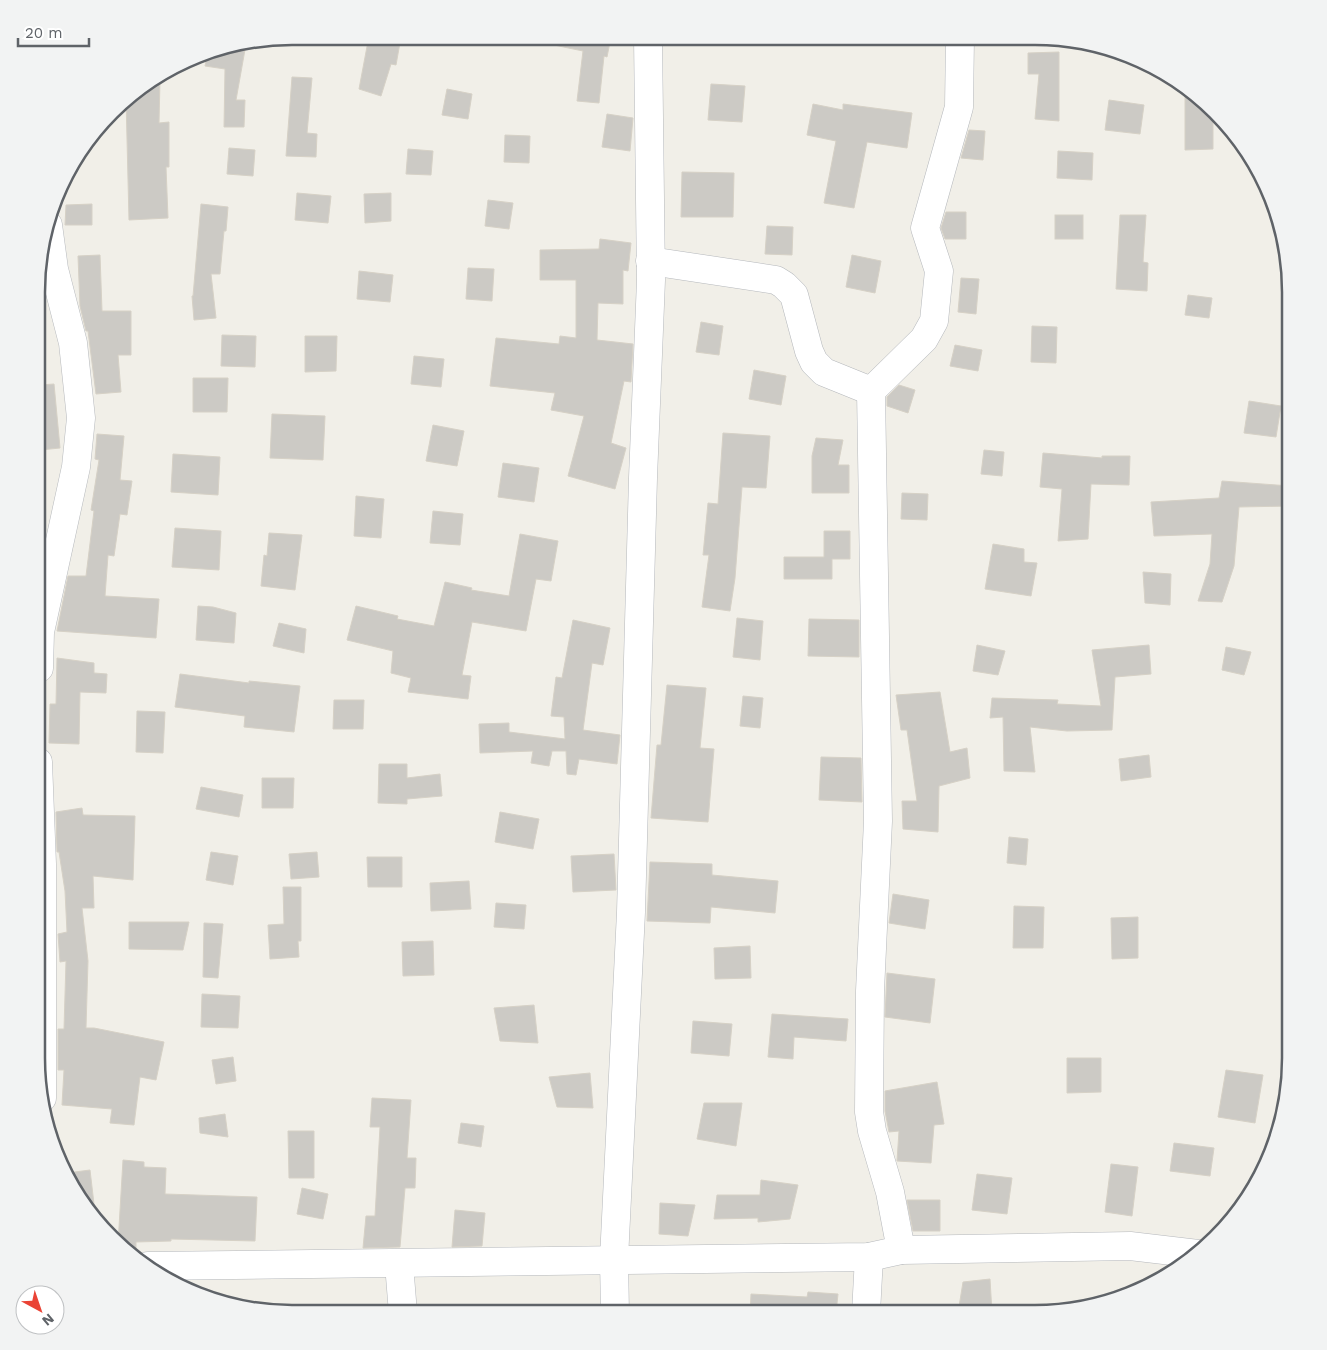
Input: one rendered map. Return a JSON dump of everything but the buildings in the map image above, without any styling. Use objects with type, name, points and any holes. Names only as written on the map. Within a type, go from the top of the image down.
[{"type":"street","points":[[615,1305],[614,1259],[631,912],[642,478],[651,280],[648,45]]},
{"type":"street","points":[[901,1250],[890,1192],[872,1131],[869,1112],[870,991],[878,821],[871,391],[924,339],[934,321],[939,271],[936,256],[926,237],[925,228],[958,107],[960,45]]},
{"type":"street","points":[[45,609],[76,467],[81,418],[73,343],[54,269],[50,242]]},
{"type":"street","points":[[650,261],[776,280],[794,295],[809,351],[814,362],[824,372],[871,391]]},
{"type":"street","points":[[160,1266],[869,1257],[901,1250],[1130,1246],[1187,1253]]},
{"type":"street","points":[[866,1305],[869,1257]]},
{"type":"street","points":[[400,1264],[403,1305]]}]
